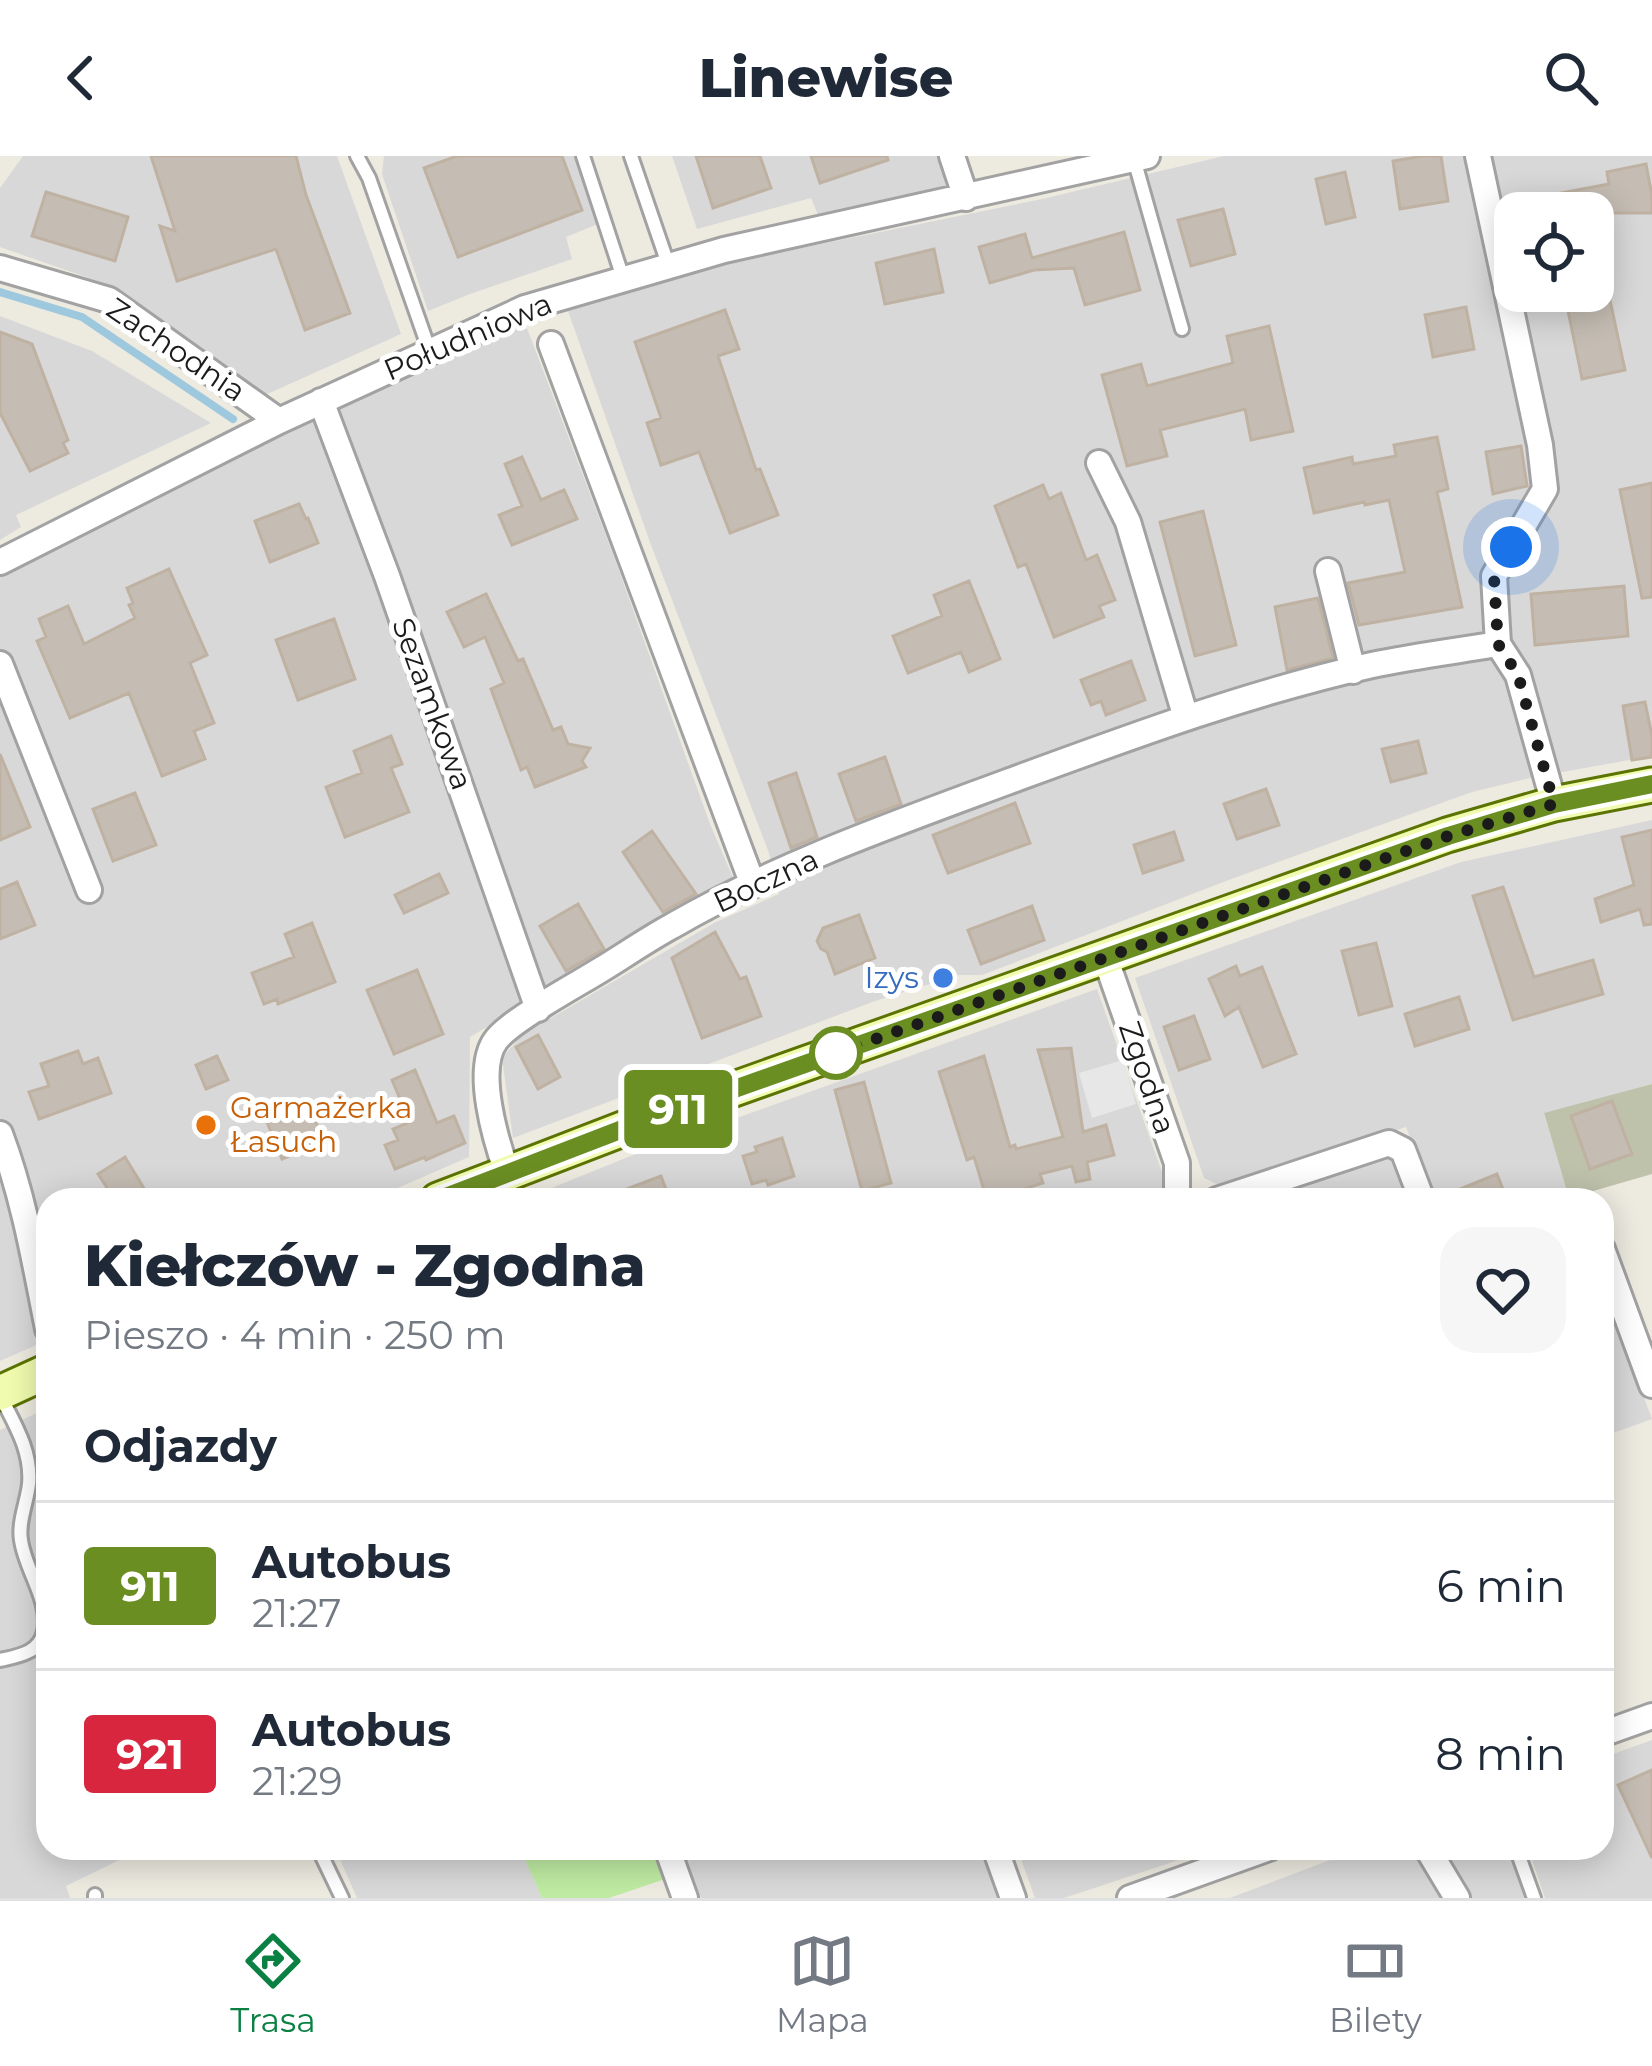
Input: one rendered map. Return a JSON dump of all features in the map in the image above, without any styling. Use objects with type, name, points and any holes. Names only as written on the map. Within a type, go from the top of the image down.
[{"type":"street","points":[[952,156],[966,198]]},
{"type":"street","points":[[1478,156],[1540,445],[1545,489],[1494,577],[1498,644],[1518,675],[1554,804]]},
{"type":"street","name":"Południowa","points":[[0,562],[321,400],[525,308],[724,250],[1141,158]]},
{"type":"street","name":"Zachodnia","points":[[0,268],[109,300],[279,421]]},
{"type":"street","points":[[550,344],[752,885]]},
{"type":"street","name":"Sezamkowa","points":[[321,400],[538,1009]]},
{"type":"street","points":[[1099,463],[1129,522],[1186,718]]},
{"type":"street","points":[[1328,571],[1353,670]]},
{"type":"street","name":"Boczna","points":[[507,1172],[491,1122],[487,1090],[489,1054],[496,1038],[674,925],[752,885],[901,821],[1186,718],[1353,670],[1498,644]]},
{"type":"street","points":[[0,664],[89,890]]},
{"type":"street","points":[[468,1188],[1448,836],[1554,804],[1652,784]]},
{"type":"street","name":"Zgodna","points":[[1105,957],[1177,1163],[1177,1188]]},
{"type":"street","points":[[0,1134],[36,1264]]},
{"type":"street","points":[[1253,1188],[1389,1142],[1403,1150],[1417,1188]]},
{"type":"street","points":[[1614,1282],[1652,1385]]},
{"type":"street","points":[[0,1394],[36,1377]]},
{"type":"street","points":[[1614,1729],[1652,1715]]},
{"type":"street","points":[[671,1860],[685,1898]]},
{"type":"street","points":[[999,1860],[1013,1898]]},
{"type":"street","points":[[1130,1898],[1236,1860]]},
{"type":"street","points":[[1433,1860],[1456,1898]]},
{"type":"lane","points":[[357,156],[370,178],[430,353]]},
{"type":"lane","points":[[583,156],[623,278]]},
{"type":"lane","points":[[632,156],[668,264]]},
{"type":"lane","name":"Południowa","points":[[1141,158],[1182,329]]},
{"type":"lane","points":[[0,1394],[29,1463],[20,1534],[36,1586]]},
{"type":"lane","points":[[0,1660],[36,1646]]},
{"type":"lane","points":[[324,1860],[342,1898]]},
{"type":"lane","points":[[1520,1860],[1534,1898]]},
{"type":"shaded area","points":[[23,156],[337,156],[401,334],[265,395],[106,284],[0,247],[0,188]]},
{"type":"shaded area","points":[[384,156],[575,156],[598,224],[566,237],[572,259],[428,311],[382,174]]},
{"type":"shaded area","points":[[672,156],[943,156],[954,188],[818,215],[811,198],[697,229]]},
{"type":"shaded area","points":[[1224,156],[1652,156],[1652,756],[1472,792],[982,975],[959,975],[875,1001],[513,1138],[502,1058],[522,1035],[714,923],[779,894],[769,853],[568,311],[732,262],[1042,199]]},
{"type":"shaded area","points":[[0,316],[92,351],[211,423],[16,515],[21,527],[0,540]]},
{"type":"shaded area","points":[[525,323],[734,880],[470,1037],[469,1157],[398,1188],[36,1188],[36,1345],[0,1361],[0,575],[159,489]]},
{"type":"shaded area","points":[[1652,820],[1652,1084],[1544,1114],[1566,1188],[1429,1188],[1406,1127],[1223,1187],[1204,1178],[1135,978],[1461,862]]},
{"type":"shaded area","points":[[1097,989],[1168,1188],[552,1188]]},
{"type":"shaded area","points":[[1123,1060],[1136,1104],[1092,1118],[1079,1073]]},
{"type":"shaded area","points":[[1652,1084],[1652,1174],[1604,1188],[1566,1188],[1544,1113]]},
{"type":"shaded area","points":[[1389,1156],[1401,1188],[1300,1188]]},
{"type":"shaded area","points":[[1614,1318],[1652,1419],[1614,1433]]},
{"type":"shaded area","points":[[36,1414],[36,1860],[119,1860],[66,1886],[70,1898],[0,1898],[0,1430]]},
{"type":"shaded area","points":[[1652,1740],[1652,1898],[1545,1898],[1532,1860],[1614,1860],[1614,1754]]},
{"type":"shaded area","points":[[340,1860],[525,1860],[542,1898],[357,1898]]},
{"type":"shaded area","points":[[686,1860],[985,1860],[999,1898],[701,1898]]},
{"type":"shaded area","points":[[1021,1860],[1179,1860],[1064,1898],[1035,1898]]},
{"type":"shaded area","points":[[1330,1860],[1512,1860],[1526,1898],[1230,1898]]},
{"type":"green space","points":[[525,1860],[658,1860],[665,1879],[609,1898],[542,1898]]},
{"type":"building","points":[[151,156],[296,156],[350,313],[305,330],[276,249],[177,281],[160,226],[175,231]]},
{"type":"building","points":[[457,156],[562,156],[582,210],[458,257],[424,168]]},
{"type":"building","points":[[696,156],[760,156],[771,188],[713,208]]},
{"type":"building","points":[[811,156],[887,156],[888,160],[820,183]]},
{"type":"building","points":[[1441,156],[1448,201],[1400,209],[1393,161]]},
{"type":"building","points":[[1646,164],[1652,213],[1614,213],[1614,192],[1566,192],[1609,184],[1607,172]]},
{"type":"building","points":[[1345,172],[1355,217],[1326,224],[1316,179]]},
{"type":"building","points":[[46,192],[128,217],[115,261],[32,236]]},
{"type":"building","points":[[1223,209],[1235,254],[1191,266],[1178,220]]},
{"type":"building","points":[[1124,232],[1140,290],[1085,305],[1074,268],[1034,270],[990,283],[979,247],[1025,234],[1032,258]]},
{"type":"building","points":[[934,249],[943,292],[885,304],[876,263]]},
{"type":"building","points":[[1466,307],[1474,349],[1433,357],[1425,315]]},
{"type":"building","points":[[725,310],[739,349],[718,356],[756,470],[760,469],[778,515],[730,533],[699,452],[661,465],[647,423],[661,418],[635,342]]},
{"type":"building","points":[[1568,312],[1613,312],[1625,370],[1582,379]]},
{"type":"building","points":[[1269,326],[1293,431],[1251,440],[1245,409],[1160,430],[1167,456],[1127,466],[1102,375],[1141,364],[1147,386],[1233,363],[1227,336]]},
{"type":"building","points":[[0,332],[32,344],[68,440],[63,443],[68,453],[30,471],[0,413]]},
{"type":"building","points":[[1437,437],[1448,489],[1437,492],[1462,607],[1359,625],[1348,583],[1405,572],[1389,500],[1314,513],[1304,468],[1352,457],[1353,464],[1396,456],[1394,445]]},
{"type":"building","points":[[1521,446],[1527,486],[1493,494],[1486,452]]},
{"type":"building","points":[[522,457],[541,500],[564,490],[577,519],[512,545],[499,515],[522,506],[505,464]]},
{"type":"building","points":[[1652,483],[1652,597],[1642,598],[1620,490]]},
{"type":"building","points":[[1043,485],[1049,499],[1061,493],[1086,560],[1097,555],[1115,600],[1099,606],[1104,617],[1054,637],[1026,564],[1018,567],[995,506]]},
{"type":"building","points":[[299,504],[318,543],[270,562],[255,521]]},
{"type":"building","points":[[1203,511],[1236,645],[1195,656],[1160,522]]},
{"type":"building","points":[[169,569],[207,655],[190,663],[214,723],[194,731],[205,759],[162,776],[129,693],[70,718],[37,641],[46,637],[39,619],[68,606],[84,644],[135,618],[127,588]]},
{"type":"building","points":[[969,581],[1000,659],[969,672],[961,652],[908,673],[893,636],[942,616],[934,595]]},
{"type":"building","points":[[1624,586],[1628,636],[1535,645],[1531,594]]},
{"type":"building","points":[[486,594],[518,661],[523,659],[553,730],[561,727],[568,744],[590,748],[582,761],[586,767],[535,787],[527,767],[521,770],[491,689],[504,683],[485,637],[464,647],[447,612]]},
{"type":"building","points":[[1318,598],[1333,658],[1287,670],[1275,607]]},
{"type":"building","points":[[334,619],[355,679],[298,700],[276,640]]},
{"type":"building","points":[[1131,661],[1145,700],[1106,715],[1101,701],[1091,705],[1081,680]]},
{"type":"building","points":[[1645,702],[1652,757],[1632,760],[1623,706]]},
{"type":"building","points":[[391,736],[402,764],[391,768],[409,812],[345,837],[326,787],[362,773],[354,751]]},
{"type":"building","points":[[1418,741],[1426,773],[1391,782],[1382,749]]},
{"type":"building","points":[[0,754],[30,827],[0,840]]},
{"type":"building","points":[[885,757],[901,804],[856,821],[839,774]]},
{"type":"building","points":[[796,773],[817,837],[791,848],[769,783]]},
{"type":"building","points":[[1266,789],[1279,825],[1237,839],[1224,804]]},
{"type":"building","points":[[135,793],[156,845],[113,861],[93,809]]},
{"type":"building","points":[[1015,803],[1030,843],[948,873],[933,835]]},
{"type":"building","points":[[1652,830],[1652,924],[1644,925],[1640,909],[1601,922],[1595,899],[1634,885],[1622,837]]},
{"type":"building","points":[[652,831],[696,894],[663,912],[623,852]]},
{"type":"building","points":[[1174,832],[1183,860],[1143,873],[1134,845]]},
{"type":"building","points":[[439,874],[448,893],[404,913],[395,895]]},
{"type":"building","points":[[17,882],[35,925],[0,939],[0,889]]},
{"type":"building","points":[[1503,887],[1534,977],[1593,960],[1603,994],[1513,1020],[1473,896]]},
{"type":"building","points":[[578,904],[604,949],[566,971],[540,926]]},
{"type":"building","points":[[1032,906],[1044,940],[981,964],[968,930]]},
{"type":"building","points":[[859,915],[875,958],[835,974],[817,941],[823,928]]},
{"type":"building","points":[[312,923],[335,982],[278,1004],[277,999],[264,1004],[252,973],[294,957],[285,934]]},
{"type":"building","points":[[715,932],[740,979],[746,977],[761,1016],[702,1038],[672,958]]},
{"type":"building","points":[[1376,943],[1392,1006],[1359,1015],[1342,951]]},
{"type":"building","points":[[1236,966],[1240,976],[1262,967],[1296,1054],[1263,1067],[1239,1007],[1225,1016],[1209,979]]},
{"type":"building","points":[[417,970],[443,1034],[394,1054],[367,990]]},
{"type":"building","points":[[1459,997],[1469,1029],[1415,1046],[1405,1014]]},
{"type":"building","points":[[1194,1016],[1210,1059],[1179,1070],[1164,1027]]},
{"type":"building","points":[[538,1035],[560,1077],[538,1089],[516,1047]]},
{"type":"building","points":[[1071,1048],[1083,1132],[1106,1125],[1114,1155],[1087,1162],[1090,1179],[1076,1182],[1072,1166],[1040,1174],[1043,1183],[1027,1188],[983,1188],[974,1157],[967,1160],[939,1072],[984,1056],[1010,1147],[1016,1149],[1063,1137],[1038,1050]]},
{"type":"building","points":[[78,1051],[83,1064],[98,1058],[111,1093],[39,1119],[29,1092],[49,1086],[41,1064]]},
{"type":"building","points":[[217,1056],[228,1080],[206,1089],[196,1065]]},
{"type":"building","points":[[415,1070],[437,1123],[454,1116],[465,1143],[395,1169],[385,1145],[398,1140],[393,1129],[410,1122],[392,1080]]},
{"type":"building","points":[[864,1082],[891,1183],[861,1188],[835,1090]]},
{"type":"building","points":[[307,1100],[324,1142],[282,1159],[265,1117]]},
{"type":"building","points":[[1612,1101],[1632,1154],[1590,1169],[1571,1116]]},
{"type":"building","points":[[782,1138],[794,1176],[768,1185],[766,1180],[752,1184],[743,1156]]},
{"type":"building","points":[[125,1157],[144,1188],[107,1188],[98,1174]]},
{"type":"building","points":[[1497,1174],[1502,1188],[1463,1188]]},
{"type":"building","points":[[661,1176],[666,1188],[629,1188]]},
{"type":"building","points":[[1652,1770],[1652,1858],[1618,1785]]},
{"type":"waterway","points":[[0,292],[82,317],[233,419]]},
{"type":"bus line","name":"911","points":[[468,1188],[1448,836],[1513,814],[1652,784]]},
{"type":"place","name":"Izys","points":[[943,978]]},
{"type":"place","name":"Garmażerka Łasuch","points":[[206,1125]]},
{"type":"route","points":[[836,1053],[1448,836],[1554,804],[1518,675],[1498,644],[1494,577],[1511,547]]}]
